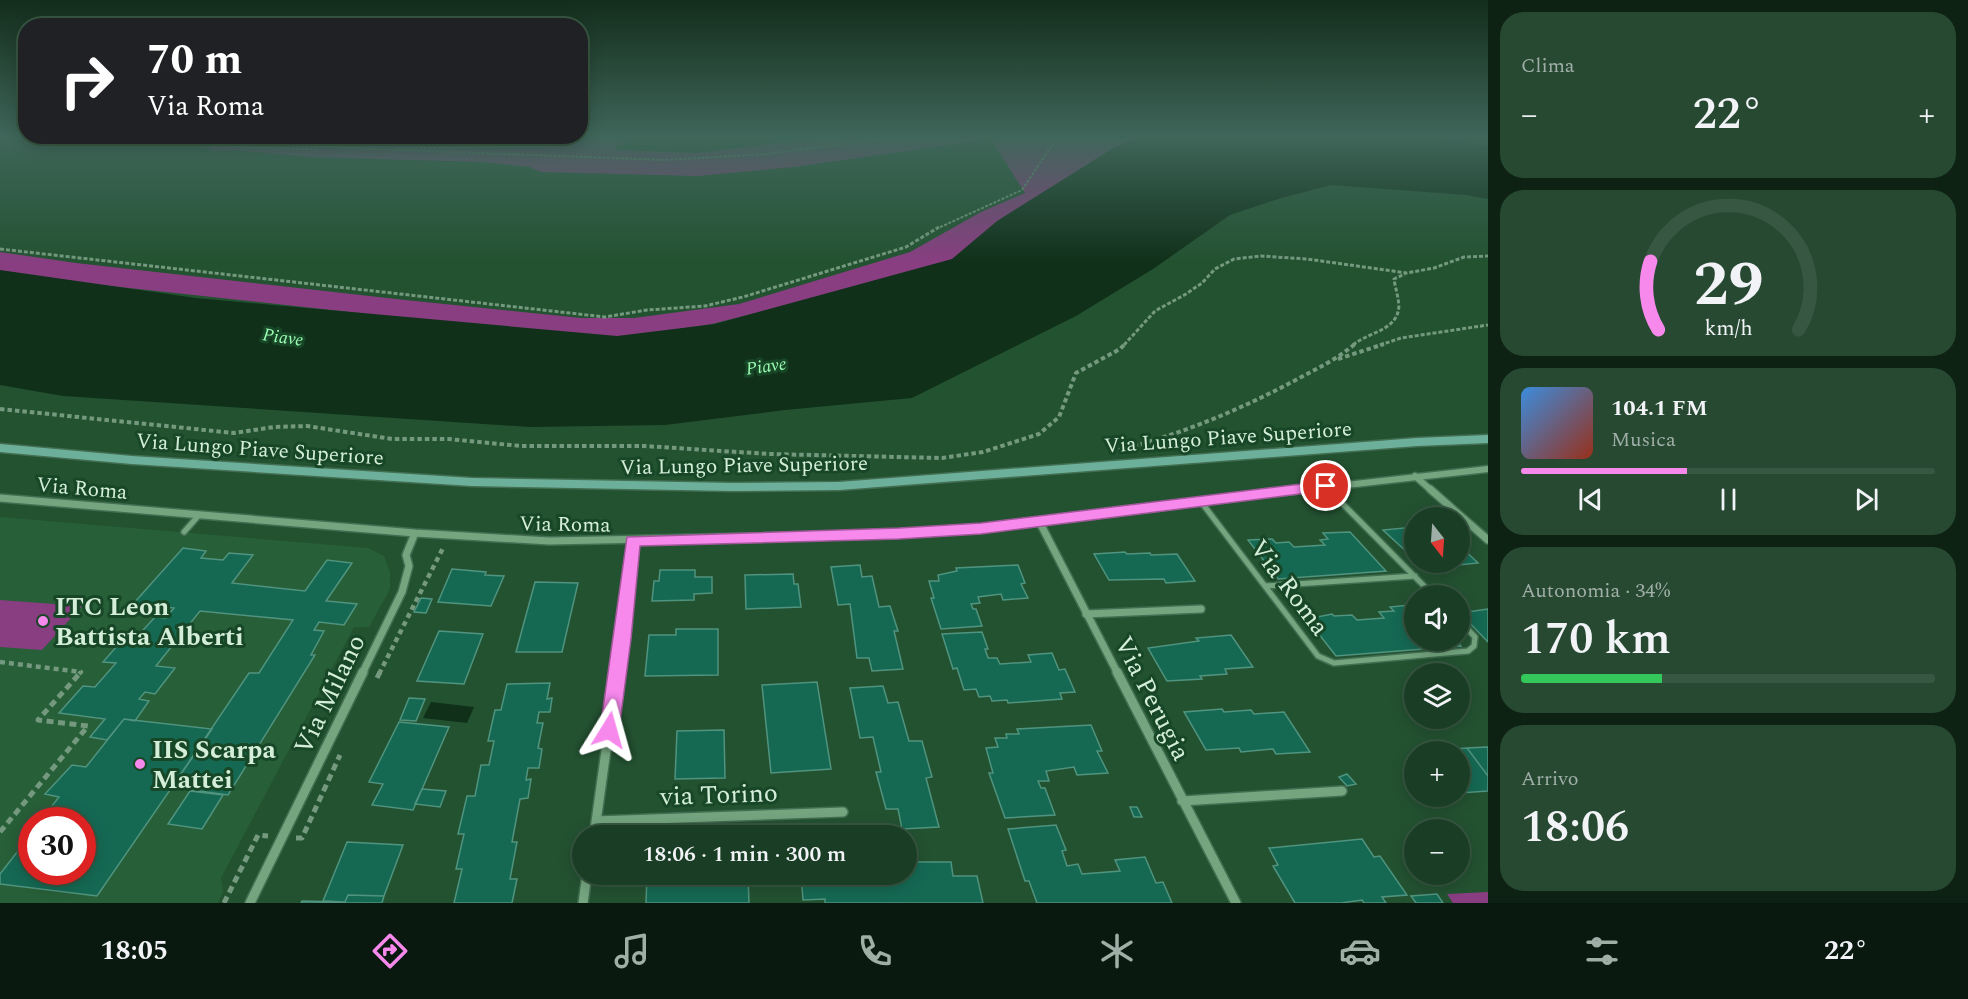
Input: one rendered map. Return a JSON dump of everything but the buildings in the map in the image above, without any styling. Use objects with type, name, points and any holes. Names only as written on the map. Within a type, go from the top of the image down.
[{"type":"main road","name":"Via Lungo Piave Superiore","points":[[0,448],[144,461],[472,482],[745,487],[839,486],[1417,442],[1488,440]]},
{"type":"street","name":"Via Roma","points":[[0,498],[415,534],[549,541],[633,541],[921,533],[1203,503],[1326,486],[1488,469]]},
{"type":"street","points":[[1415,476],[1488,540]]},
{"type":"street","name":"Via Perugia","points":[[1039,521],[1236,903]]},
{"type":"street","name":"Via Milano","points":[[250,903],[402,592],[409,566],[406,555],[415,534]]},
{"type":"street","points":[[595,825],[622,639],[633,541]]},
{"type":"street","name":"Via Perugia","points":[[1086,614],[1201,609]]},
{"type":"street","points":[[1182,801],[1342,791]]},
{"type":"street","name":"via Torino","points":[[596,821],[843,812]]},
{"type":"street","points":[[583,903],[586,885]]},
{"type":"lane","points":[[1326,486],[1424,585]]},
{"type":"lane","name":"Via Roma","points":[[1203,503],[1318,656],[1334,663],[1468,651]]},
{"type":"lane","points":[[184,532],[199,515]]},
{"type":"lane","points":[[1265,586],[1415,576]]},
{"type":"lane","name":"Via Roma","points":[[1470,632],[1475,637],[1474,646],[1470,649]]},
{"type":"path","points":[[0,249],[605,317],[647,310],[705,306],[743,297],[906,247],[946,223],[1022,190],[1031,177]]},
{"type":"path","points":[[0,409],[234,434],[274,427],[307,426],[392,440],[448,438],[521,446],[644,446],[769,454],[942,458],[983,453],[1039,434],[1059,417],[1076,373],[1120,349],[1155,311],[1194,289],[1215,269],[1234,259],[1261,256],[1307,259],[1407,273]]},
{"type":"path","points":[[1118,451],[1151,442],[1244,407],[1328,362],[1362,337],[1390,326],[1399,310],[1394,279],[1407,273],[1434,268],[1464,257],[1488,256]]},
{"type":"path","points":[[1328,362],[1401,338],[1488,325]]},
{"type":"path","points":[[376,679],[444,546],[453,547]]},
{"type":"path","points":[[0,662],[81,672],[38,720],[88,726],[0,832]]},
{"type":"path","points":[[224,903],[258,835],[302,838],[340,754]]},
{"type":"shaded area","points":[[1015,177],[1105,177],[991,253],[712,324],[607,340],[0,274],[0,252],[76,263],[396,299],[581,318],[634,318],[739,304],[910,252],[981,212],[1025,193]]},
{"type":"shaded area","name":"IIS Scarpa Mattei","points":[[0,517],[368,548],[384,556],[390,572],[390,589],[369,627],[354,627],[221,878],[223,892],[218,903],[0,903]]},
{"type":"shaded area","points":[[0,600],[82,606],[42,650],[0,647]]},
{"type":"shaded area","points":[[1488,892],[1488,903],[1453,903],[1447,894]]},
{"type":"water","name":"Piave","points":[[1067,177],[1488,177],[1488,199],[1466,195],[1331,185],[1230,215],[1153,269],[1076,316],[912,398],[785,410],[665,425],[530,427],[63,396],[0,385],[0,270],[196,298],[617,336],[715,324],[952,259],[997,221]]},
{"type":"water","points":[[431,702],[474,707],[467,723],[423,718]]},
{"type":"place","name":"ITC Leon Battista Alberti","points":[[43,621]]},
{"type":"place","name":"IIS Scarpa Mattei","points":[[140,764]]},
{"type":"route","points":[[609,730],[633,541],[921,533],[1203,503],[1326,486]]}]
